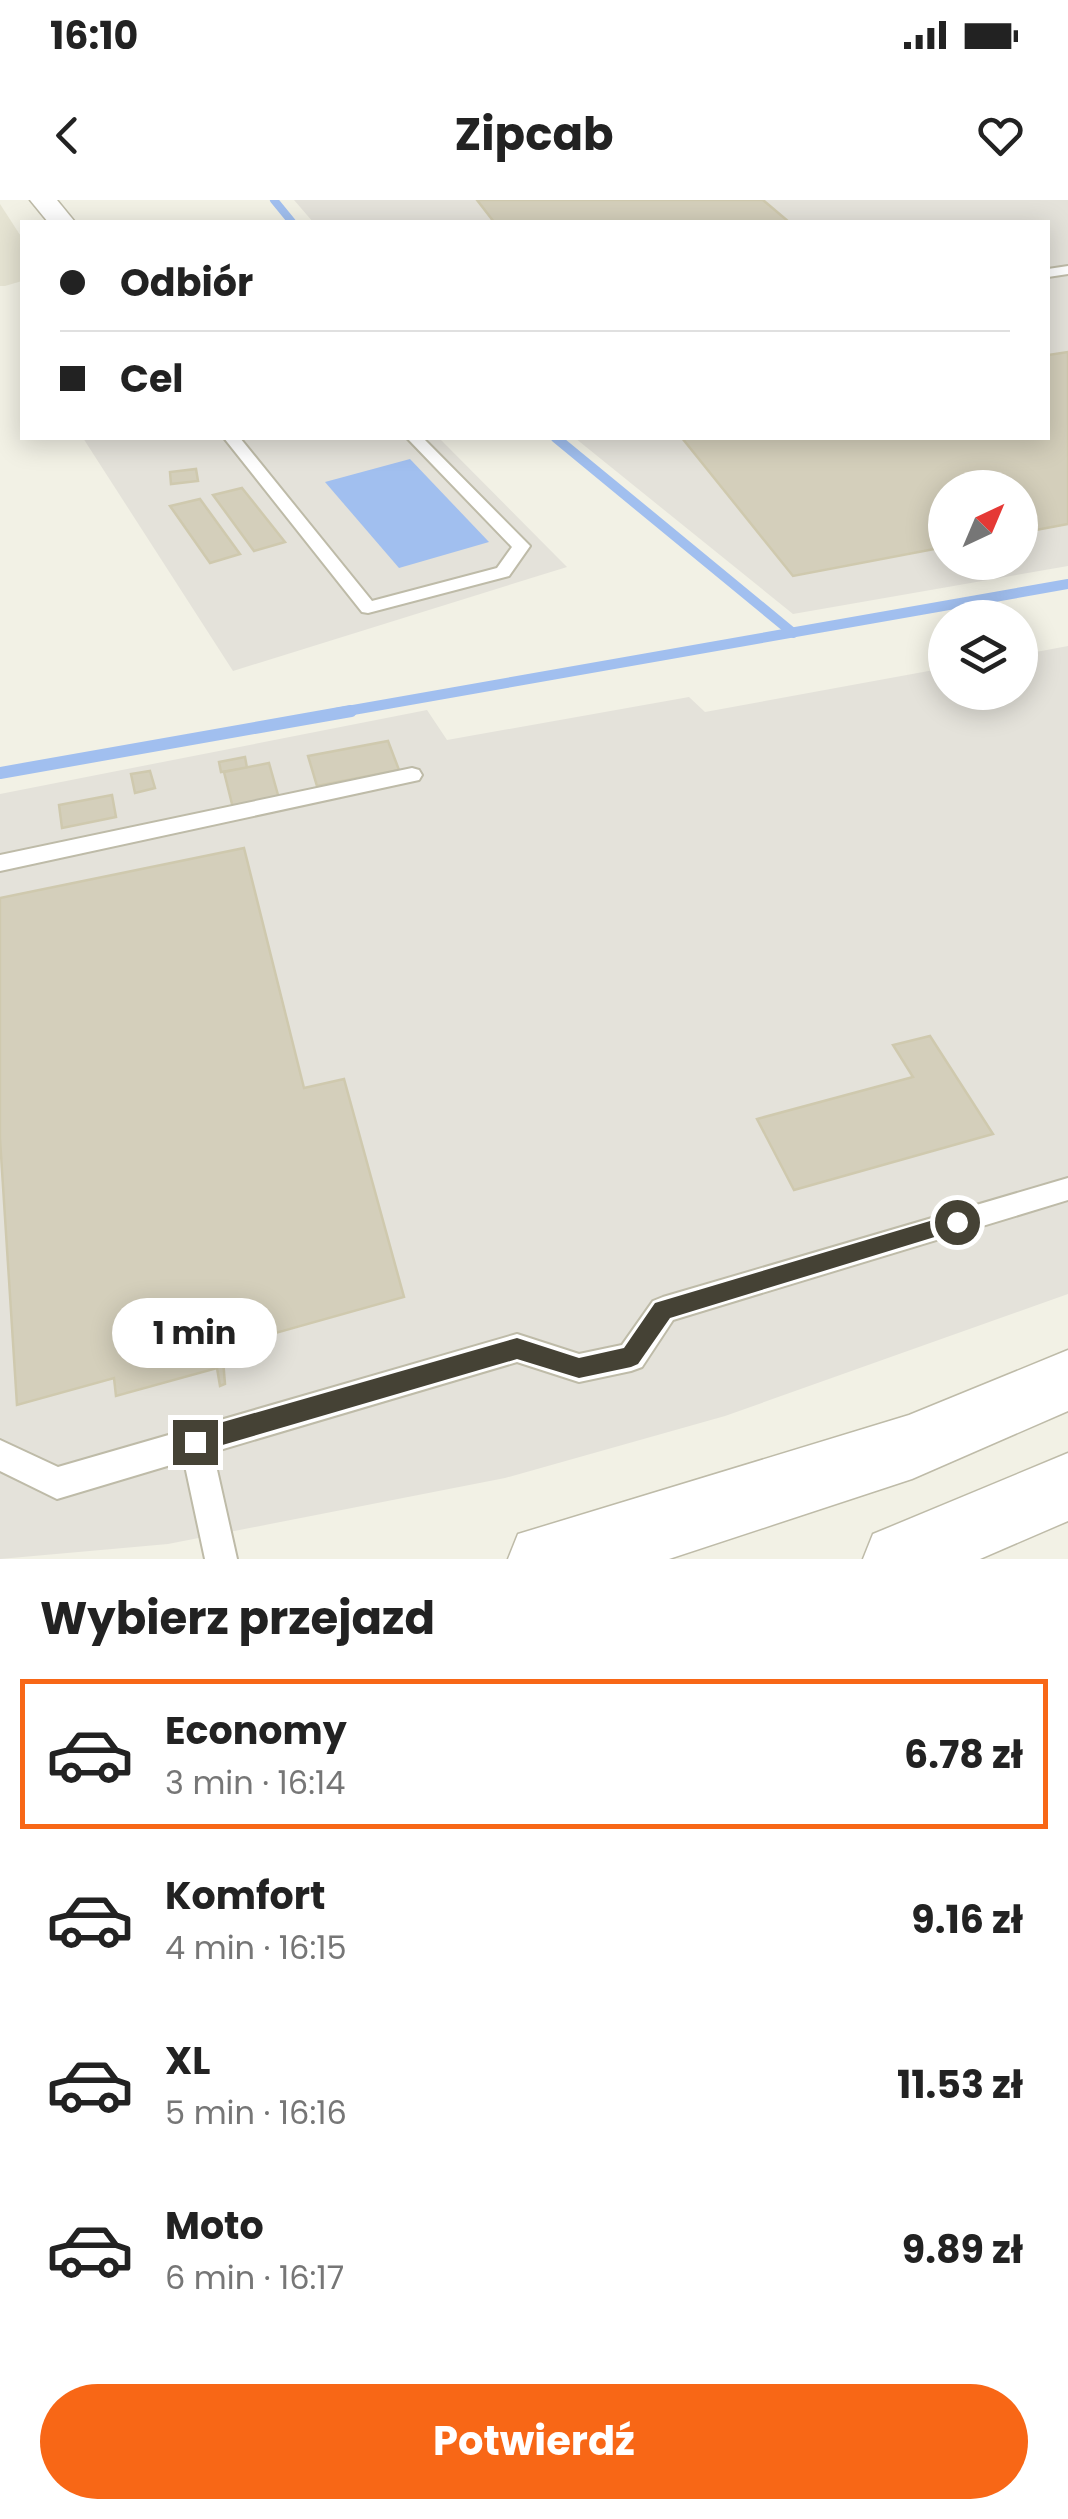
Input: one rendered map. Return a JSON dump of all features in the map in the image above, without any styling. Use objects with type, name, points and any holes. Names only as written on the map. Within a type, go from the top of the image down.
[{"type":"street","points":[[43,200],[60,220]]},
{"type":"street","points":[[542,1559],[647,1532],[912,1447],[1068,1380]]},
{"type":"street","points":[[898,1559],[1068,1487]]},
{"type":"lane","points":[[234,440],[368,608],[503,572],[521,546],[416,440]]},
{"type":"lane","points":[[0,863],[412,775]]},
{"type":"lane","points":[[0,1455],[57,1483],[517,1348],[579,1368],[631,1357],[663,1310],[1067,1189]]},
{"type":"lane","points":[[195,1442],[221,1559]]},
{"type":"shaded area","points":[[294,200],[1068,200],[1068,566],[1038,571],[1038,470],[928,470],[928,580],[988,580],[793,614],[577,440],[1050,440],[1050,220],[311,220]]},
{"type":"shaded area","points":[[0,204],[20,235],[20,282],[0,286]]},
{"type":"shaded area","points":[[84,440],[441,440],[567,567],[233,671]]},
{"type":"shaded area","points":[[1068,646],[1068,1294],[725,1416],[505,1478],[168,1544],[0,1559],[0,794],[427,710],[447,740],[689,697],[705,712],[928,671],[928,710],[1038,710],[1038,652]]},
{"type":"water","points":[[410,459],[489,542],[399,568],[325,482]]},
{"type":"building","points":[[477,200],[763,200],[787,220],[492,220]]},
{"type":"building","points":[[1068,352],[1068,524],[1038,530],[1038,470],[928,470],[928,550],[793,576],[684,440],[1050,440],[1050,355]]},
{"type":"building","points":[[196,469],[198,481],[171,484],[170,472]]},
{"type":"building","points":[[242,488],[285,542],[254,551],[213,495]]},
{"type":"building","points":[[200,499],[240,554],[210,563],[170,506]]},
{"type":"building","points":[[388,741],[399,770],[317,786],[308,756]]},
{"type":"building","points":[[245,757],[247,768],[221,772],[219,762]]},
{"type":"building","points":[[269,763],[280,802],[234,812],[224,772]]},
{"type":"building","points":[[150,771],[155,788],[135,793],[131,774]]},
{"type":"building","points":[[112,795],[116,817],[62,828],[59,805]]},
{"type":"building","points":[[244,848],[304,1088],[344,1079],[404,1297],[222,1348],[225,1384],[220,1386],[217,1368],[116,1396],[114,1378],[17,1405],[0,1139],[0,898]]},
{"type":"building","points":[[930,1036],[993,1134],[794,1190],[757,1119],[913,1077],[893,1045]]},
{"type":"waterway","points":[[274,200],[290,220]]},
{"type":"waterway","points":[[558,440],[792,633]]},
{"type":"waterway","points":[[792,633],[1068,584]]},
{"type":"waterway","points":[[336,713],[792,633]]},
{"type":"waterway","points":[[0,773],[351,711]]},
{"type":"route","points":[[195,1442],[517,1348],[579,1368],[631,1357],[663,1310],[957,1222]]}]
